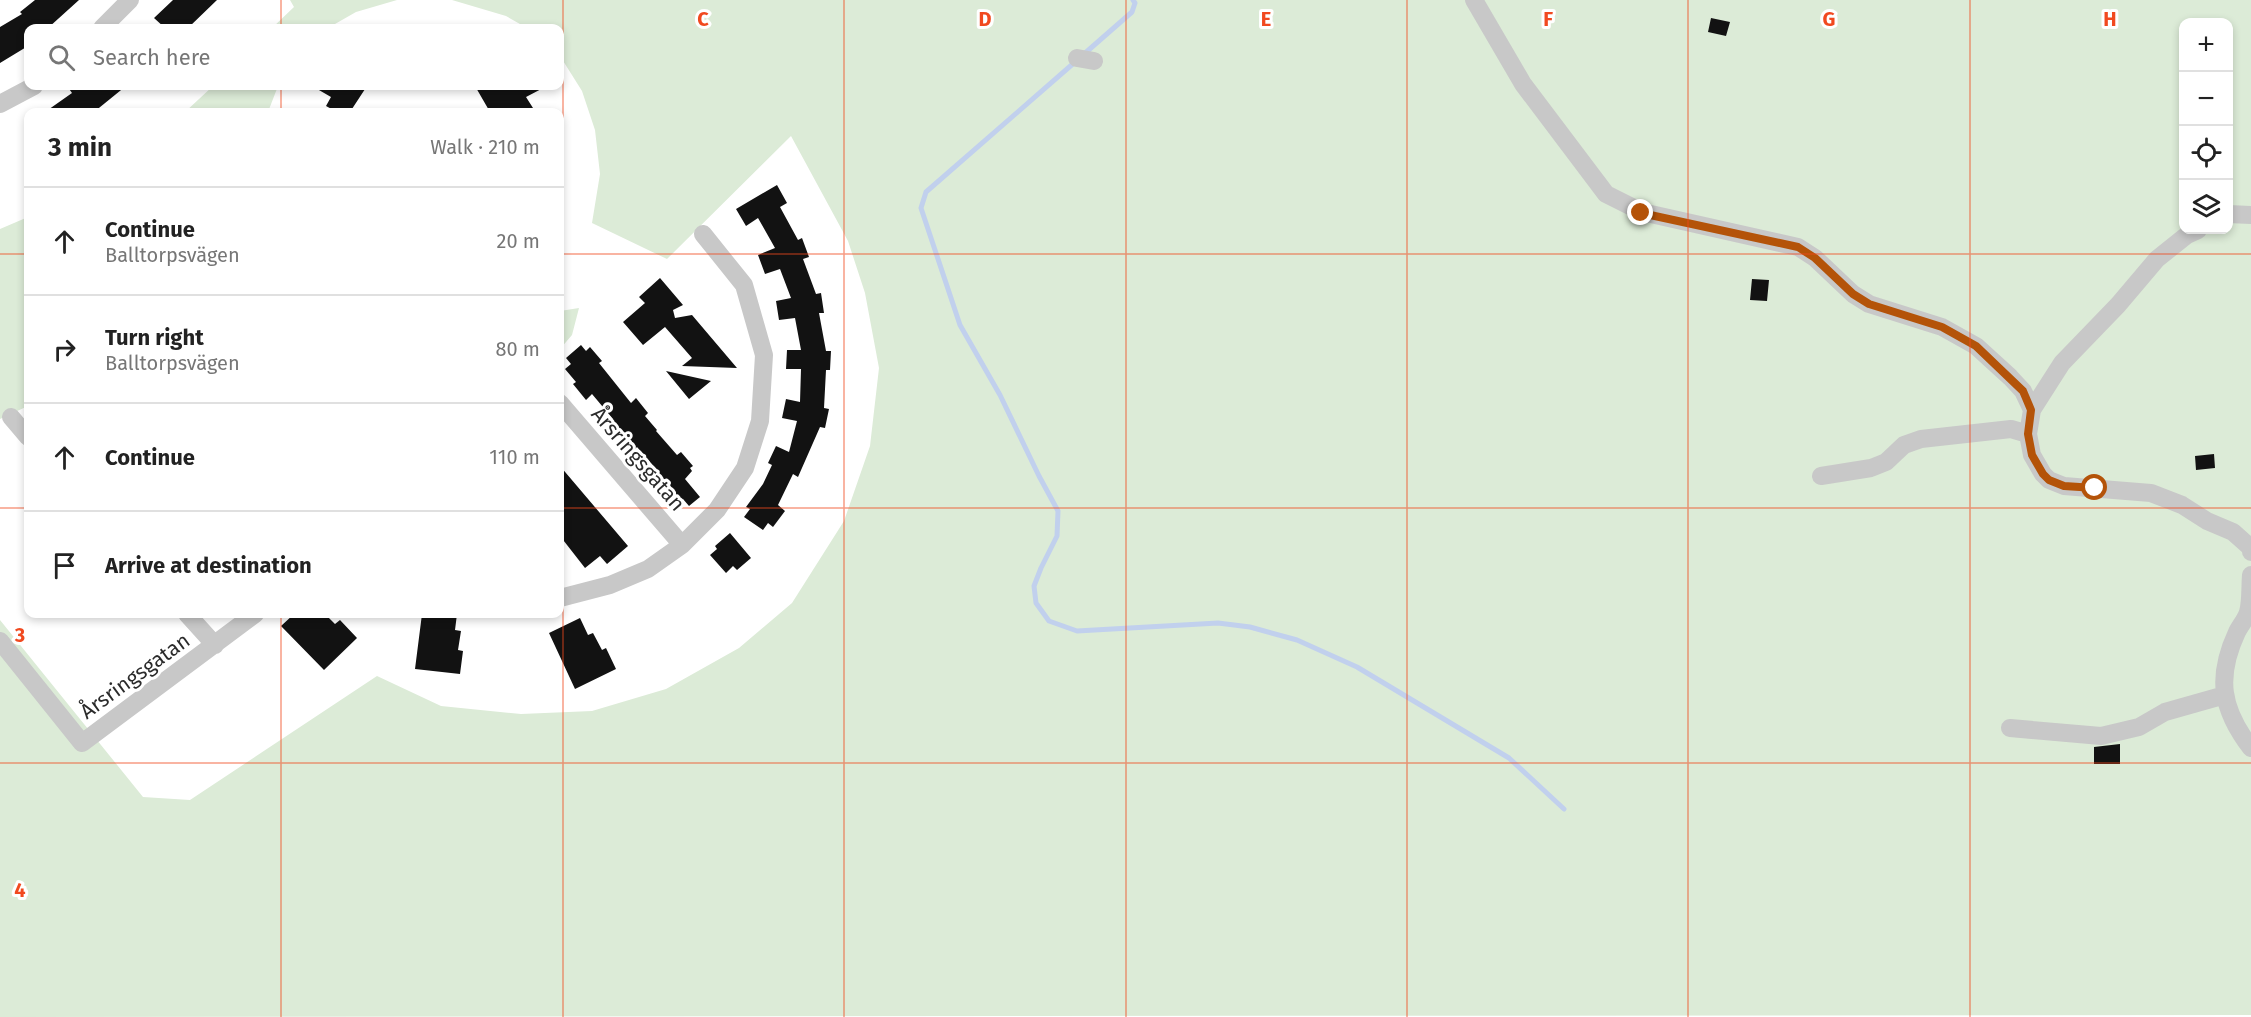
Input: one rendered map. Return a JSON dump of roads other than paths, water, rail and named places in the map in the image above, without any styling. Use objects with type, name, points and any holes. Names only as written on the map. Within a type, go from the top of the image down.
[{"type":"street","points":[[106,24],[130,0]]},
{"type":"street","points":[[1474,0],[1523,84],[1606,194],[1641,213],[1798,247],[1815,258],[1853,294],[1869,304],[1942,327],[1976,346],[2023,391],[2031,410]]},
{"type":"street","points":[[0,104],[26,90]]},
{"type":"street","points":[[2233,214],[2251,214]]},
{"type":"street","name":"Årsringsgatan","points":[[564,597],[603,588],[648,569],[682,545],[717,510],[745,468],[760,421],[764,355],[744,285],[703,234]]},
{"type":"street","points":[[2191,234],[2157,259],[2118,305],[2062,363],[2031,410],[2028,434],[2032,455],[2049,480],[2064,486],[2151,493],[2182,505],[2207,521],[2233,532],[2251,549]]},
{"type":"street","name":"Årsringsgatan","points":[[564,408],[682,545]]},
{"type":"street","points":[[11,417],[24,432]]},
{"type":"street","points":[[1821,476],[1871,468],[1886,462],[1904,445],[1922,439],[2011,429],[2028,434]]},
{"type":"street","points":[[2251,575],[2248,612],[2236,633],[2224,666],[2225,695],[2231,714],[2243,738],[2251,748]]},
{"type":"street","name":"Årsringsgatan","points":[[191,618],[215,645]]},
{"type":"street","name":"Årsringsgatan","points":[[0,641],[82,742],[250,618]]},
{"type":"street","points":[[2010,728],[2101,736],[2139,727],[2165,712],[2225,695]]},
{"type":"waterway","points":[[1084,54],[1132,12],[1135,3],[1133,0]]},
{"type":"waterway","points":[[1075,62],[926,192],[921,208],[960,325],[1000,395],[1058,511],[1057,536],[1034,586],[1036,603],[1049,621],[1077,631],[1218,623],[1250,627],[1297,640],[1357,667],[1509,758],[1564,809]]}]
